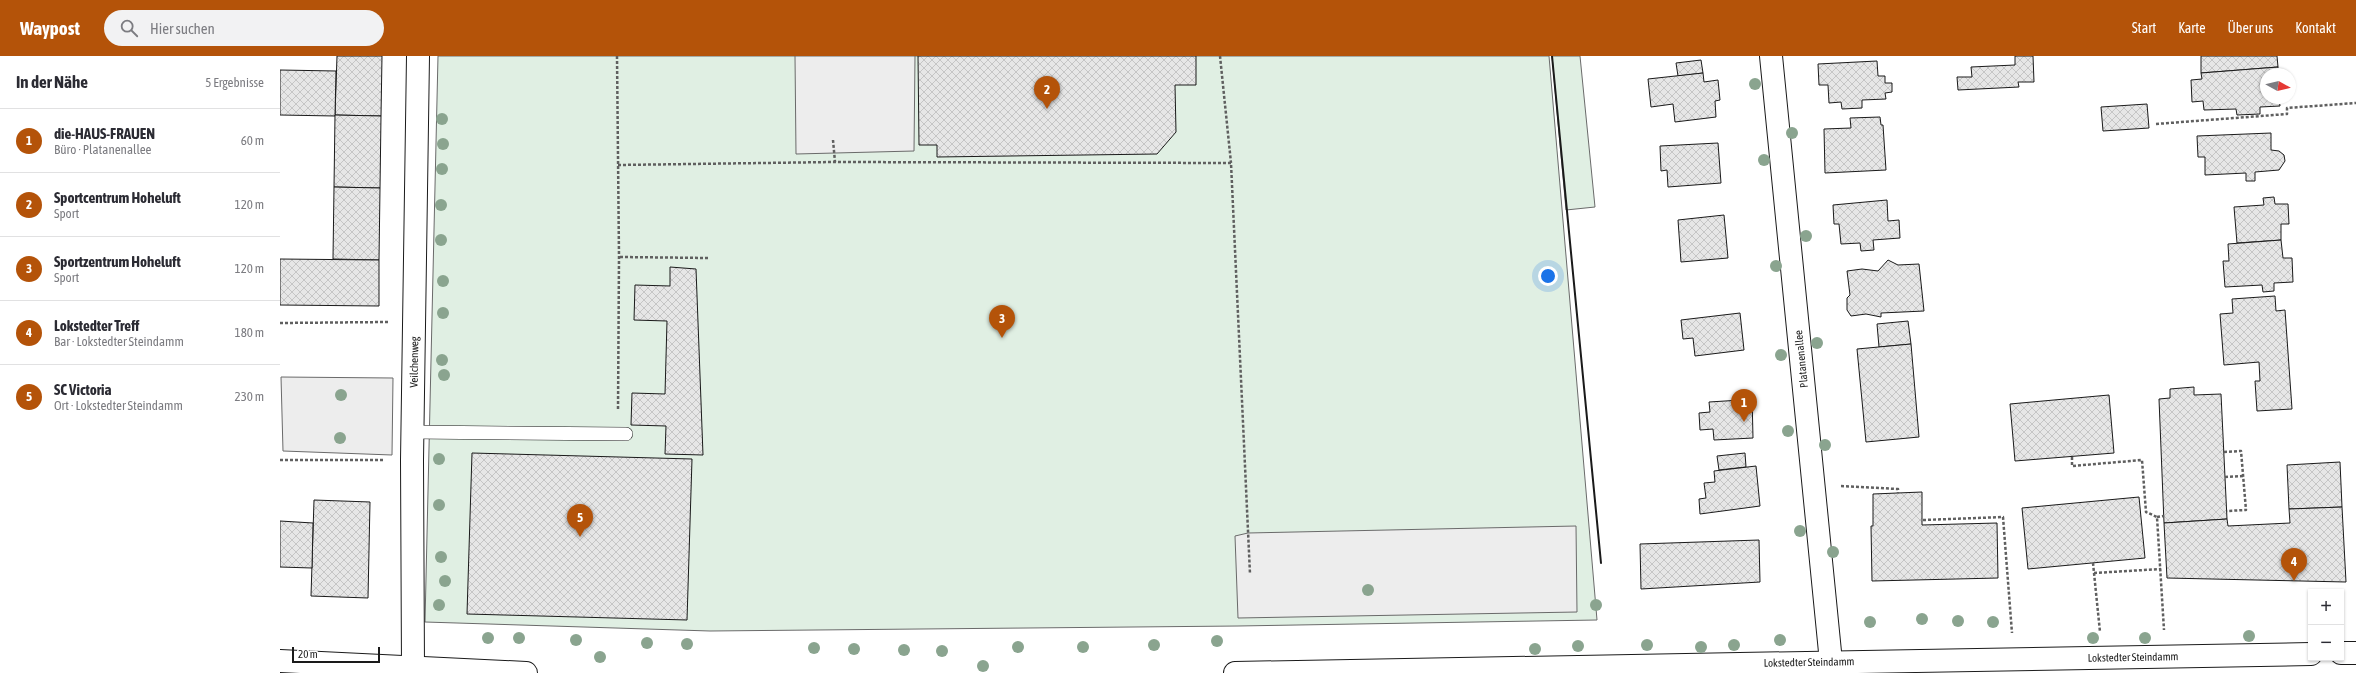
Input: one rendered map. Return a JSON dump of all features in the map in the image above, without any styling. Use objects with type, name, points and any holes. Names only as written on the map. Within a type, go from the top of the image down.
[{"type":"main road","name":"Veilchenweg","points":[[414,668],[412,460],[418,56]]},
{"type":"main road","name":"Platanenallee","points":[[1771,56],[1831,662]]},
{"type":"main road","points":[[2344,653],[2356,653]]},
{"type":"main road","name":"Lokstedter Steindamm","points":[[1235,673],[2308,654]]},
{"type":"main road","points":[[280,662],[526,673]]},
{"type":"lane","points":[[413,432],[626,434]]},
{"type":"path","points":[[617,56],[619,257],[618,413]]},
{"type":"path","points":[[1220,56],[1231,163],[1250,574]]},
{"type":"path","points":[[2156,124],[2287,114],[2286,108],[2356,103]]},
{"type":"path","points":[[833,140],[835,162]]},
{"type":"path","points":[[618,165],[835,162],[1231,163]]},
{"type":"path","points":[[619,257],[709,258]]},
{"type":"path","points":[[280,322],[414,321]]},
{"type":"path","points":[[2224,452],[2241,451],[2246,510],[2227,511]]},
{"type":"path","points":[[2072,457],[2072,466],[2142,460],[2146,512],[2158,517],[2164,516]]},
{"type":"path","points":[[280,460],[412,460]]},
{"type":"path","points":[[2225,477],[2244,476]]},
{"type":"path","points":[[1813,485],[1898,489],[1898,493]]},
{"type":"path","points":[[1923,520],[2004,517],[2014,659]]},
{"type":"path","points":[[2158,517],[2165,656]]},
{"type":"path","points":[[1962,519],[1962,524]]},
{"type":"path","points":[[2093,563],[2102,658]]},
{"type":"path","points":[[2094,573],[2161,569]]},
{"type":"green space","points":[[438,56],[1549,56],[1597,620],[1238,626],[710,631],[425,622]]},
{"type":"green space","points":[[1552,56],[1580,56],[1595,207],[1566,210]]},
{"type":"shaded area","points":[[795,56],[915,56],[914,151],[796,154]]},
{"type":"shaded area","points":[[281,377],[393,378],[392,455],[283,451]]},
{"type":"shaded area","points":[[1576,526],[1577,612],[1238,618],[1235,536],[1248,533]]},
{"type":"building","points":[[337,56],[382,56],[381,116],[335,115]]},
{"type":"building","points":[[918,56],[1196,56],[1196,85],[1175,85],[1176,132],[1157,154],[937,157],[937,145],[919,145]]},
{"type":"building","points":[[2015,56],[2033,56],[2034,82],[2018,82],[2019,87],[1958,90],[1957,77],[1972,77],[1971,67],[2015,65]]},
{"type":"building","points":[[2201,56],[2277,56],[2278,67],[2201,73]]},
{"type":"building","points":[[1701,60],[1703,73],[1678,76],[1676,63]]},
{"type":"building","points":[[1877,61],[1878,76],[1885,76],[1885,83],[1892,83],[1892,92],[1885,93],[1886,99],[1862,100],[1862,108],[1842,109],[1841,102],[1829,103],[1828,85],[1819,85],[1818,64]]},
{"type":"building","points":[[2260,68],[2260,104],[2280,104],[2280,106],[2260,107],[2260,114],[2237,115],[2236,109],[2204,110],[2203,101],[2192,102],[2191,80],[2202,79],[2201,73]]},
{"type":"building","points":[[280,70],[336,71],[335,116],[280,115]]},
{"type":"building","points":[[1703,73],[1704,82],[1718,80],[1720,100],[1715,101],[1716,117],[1675,122],[1673,104],[1651,107],[1648,79]]},
{"type":"building","points":[[2147,104],[2149,128],[2103,131],[2101,107]]},
{"type":"building","points":[[335,115],[381,116],[380,188],[334,187]]},
{"type":"building","points":[[1880,117],[1881,125],[1883,125],[1886,170],[1825,173],[1824,129],[1851,128],[1850,118]]},
{"type":"building","points":[[2271,133],[2271,150],[2279,151],[2284,155],[2285,161],[2279,170],[2255,172],[2255,181],[2246,181],[2246,173],[2205,175],[2205,157],[2198,157],[2197,136]]},
{"type":"building","points":[[1718,143],[1721,183],[1668,187],[1667,170],[1661,171],[1660,146]]},
{"type":"building","points":[[334,187],[380,188],[379,260],[333,259]]},
{"type":"building","points":[[2274,197],[2275,204],[2288,204],[2289,224],[2281,224],[2281,240],[2237,243],[2234,207],[2264,205],[2263,198]]},
{"type":"building","points":[[1887,200],[1888,221],[1899,220],[1900,238],[1873,240],[1874,250],[1861,251],[1860,243],[1841,244],[1839,224],[1834,224],[1833,205]]},
{"type":"building","points":[[1724,215],[1728,258],[1681,262],[1678,220]]},
{"type":"building","points":[[2281,240],[2283,258],[2292,258],[2293,282],[2274,283],[2274,291],[2263,292],[2262,285],[2225,287],[2223,261],[2229,261],[2228,244]]},
{"type":"building","points":[[280,259],[379,260],[379,306],[280,305]]},
{"type":"building","points":[[1888,260],[1898,265],[1919,264],[1924,311],[1881,313],[1881,317],[1866,314],[1851,316],[1847,310],[1847,298],[1850,295],[1847,271],[1862,269],[1878,271]]},
{"type":"building","points":[[670,267],[696,269],[703,455],[665,454],[666,426],[631,425],[632,393],[665,394],[667,321],[634,320],[635,285],[670,286]]},
{"type":"building","points":[[2275,296],[2276,311],[2285,310],[2292,409],[2257,411],[2255,381],[2260,381],[2259,362],[2224,365],[2220,314],[2233,313],[2232,299]]},
{"type":"building","points":[[1740,313],[1744,350],[1695,356],[1693,338],[1683,339],[1681,320]]},
{"type":"building","points":[[1908,321],[1911,344],[1879,347],[1877,324]]},
{"type":"building","points":[[1911,344],[1919,437],[1866,442],[1857,349]]},
{"type":"building","points":[[2194,387],[2194,395],[2221,394],[2227,519],[2164,523],[2159,399],[2170,398],[2170,389]]},
{"type":"building","points":[[1752,395],[1753,438],[1714,440],[1713,429],[1700,430],[1699,413],[1710,412],[1709,402],[1741,400],[1741,396]]},
{"type":"building","points":[[2109,395],[2114,453],[2015,461],[2010,404]]},
{"type":"building","points":[[472,453],[692,459],[687,620],[467,614]]},
{"type":"building","points":[[1745,453],[1746,467],[1719,470],[1717,456]]},
{"type":"building","points":[[2340,462],[2342,507],[2289,509],[2287,465]]},
{"type":"building","points":[[1756,466],[1760,506],[1700,514],[1699,499],[1706,498],[1704,483],[1715,482],[1714,471]]},
{"type":"building","points":[[1922,492],[1922,525],[1997,523],[1998,578],[1872,581],[1871,526],[1873,526],[1873,494]]},
{"type":"building","points":[[2139,497],[2145,558],[2028,569],[2022,508]]},
{"type":"building","points":[[314,500],[370,502],[368,598],[311,596]]},
{"type":"building","points":[[2342,507],[2346,582],[2167,578],[2164,523],[2227,519],[2228,526],[2290,523],[2289,509]]},
{"type":"building","points":[[280,521],[313,523],[312,568],[280,567]]},
{"type":"building","points":[[1759,540],[1760,582],[1641,589],[1640,544]]},
{"type":"wall","points":[[1552,56],[1601,563]]},
{"type":"place","name":"Sportcentrum Hoheluft","points":[[1047,109]]},
{"type":"place","name":"Sportzentrum Hoheluft","points":[[1002,338]]},
{"type":"place","name":"die-HAUS-FRAUEN","points":[[1744,422]]},
{"type":"place","name":"SC Victoria","points":[[580,537]]},
{"type":"place","name":"Lokstedter Treff","points":[[2294,581]]}]
